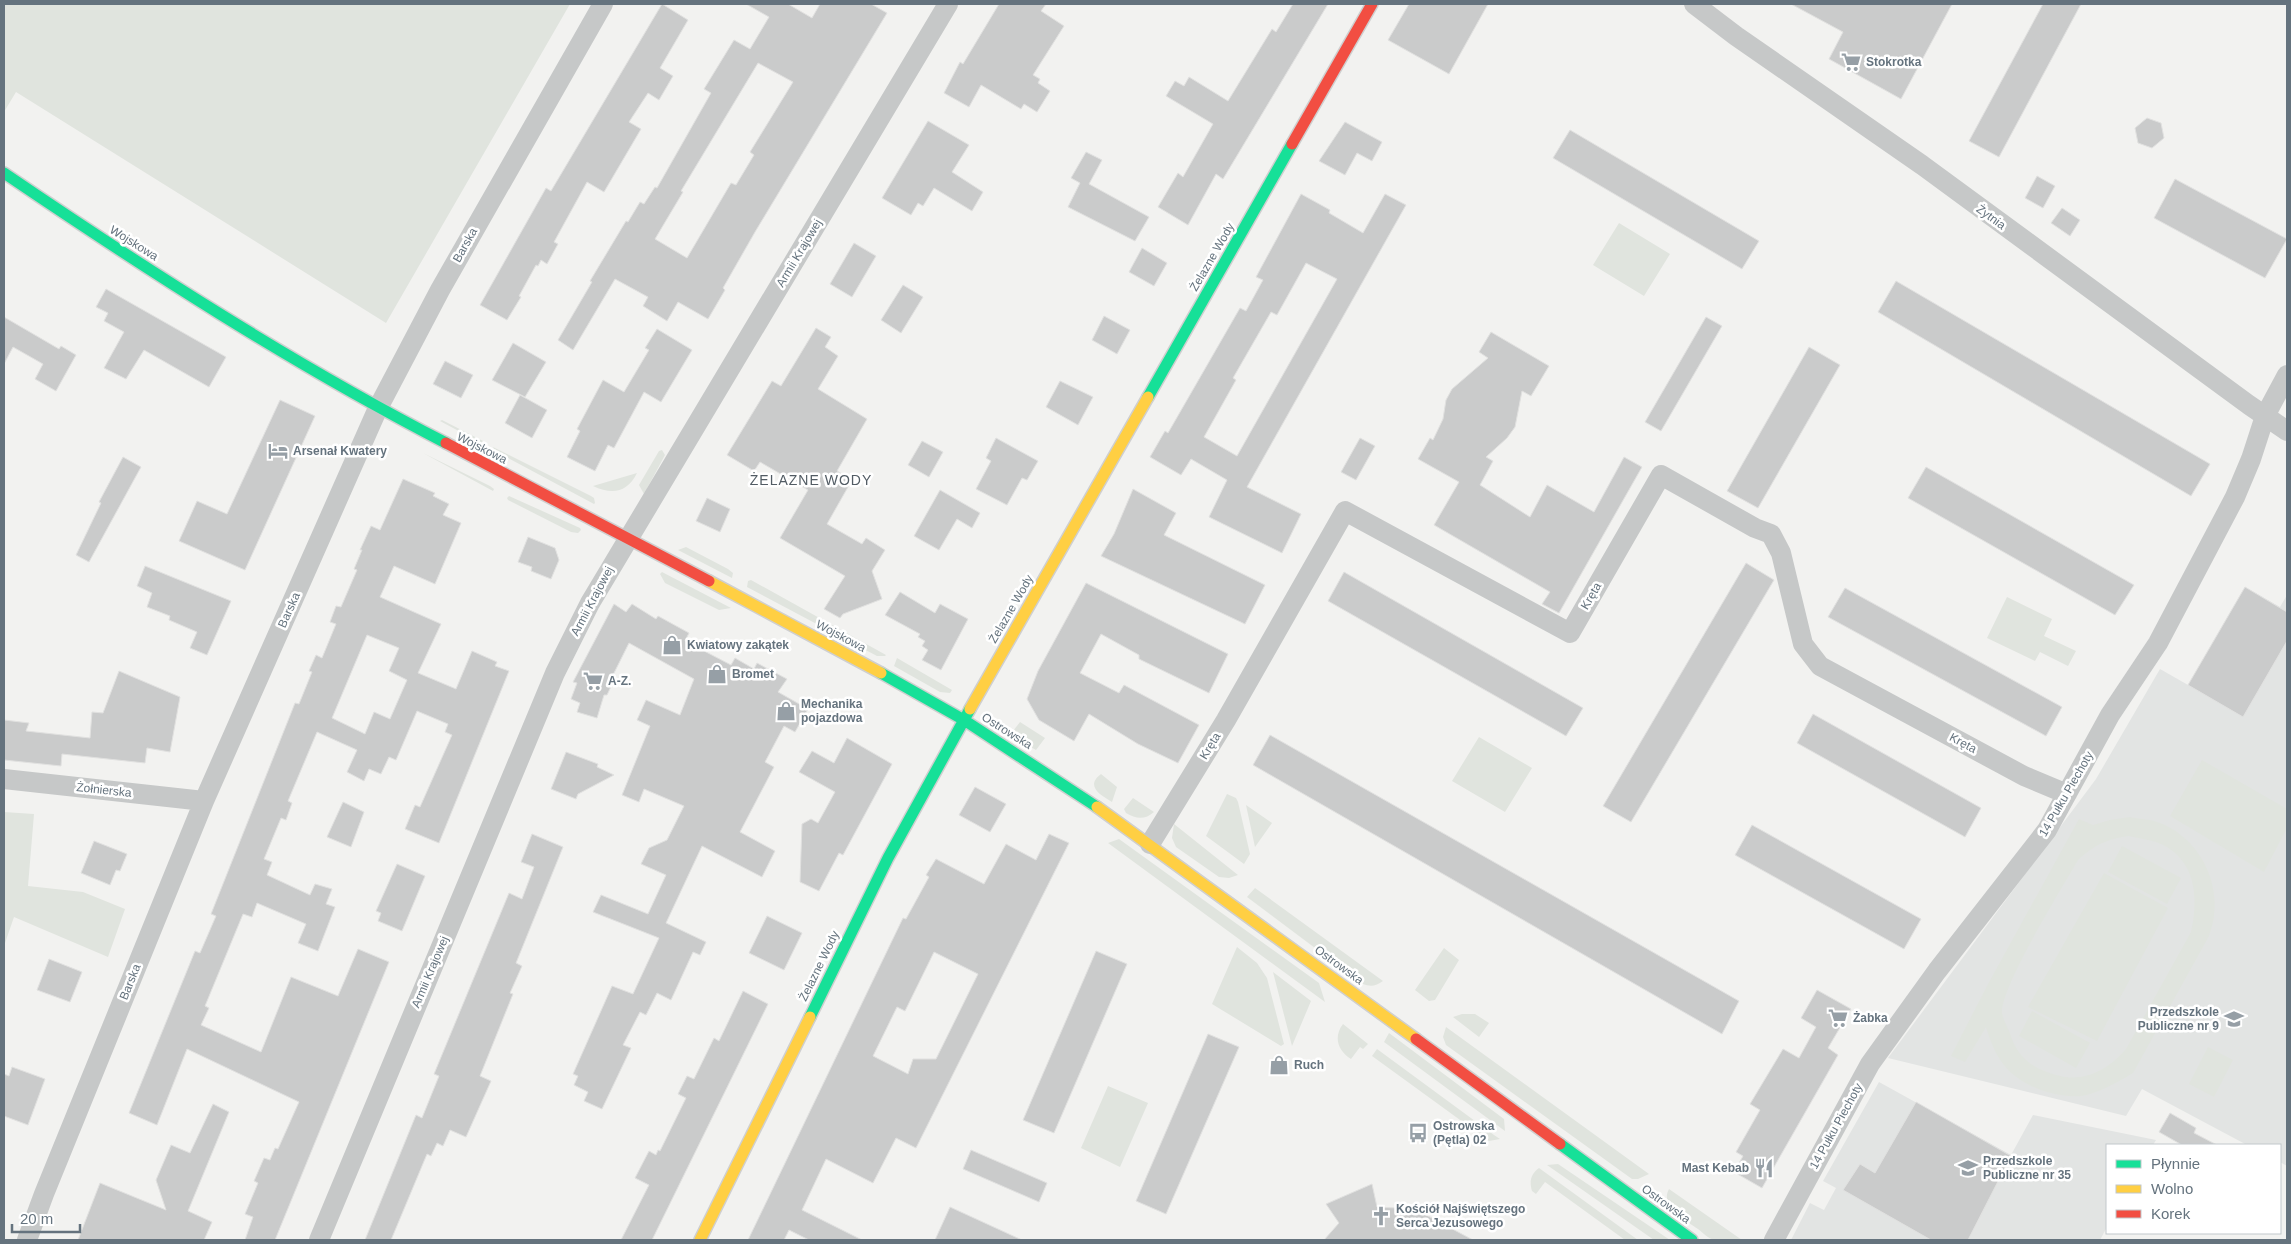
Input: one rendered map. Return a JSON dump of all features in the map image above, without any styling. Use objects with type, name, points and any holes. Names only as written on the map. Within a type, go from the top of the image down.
[{"type":"street","name":"Barska","points":[[27,1240],[204,802],[378,408],[440,290],[603,4]]},
{"type":"street","name":"Armii Krajowej","points":[[318,1240],[555,672],[590,603],[948,4]]},
{"type":"street","name":"Żelazne Wody","points":[[700,1240],[888,858],[964,720],[1372,4]]},
{"type":"street","name":"Żytnia","points":[[1694,4],[1736,36],[1922,165],[2265,416],[2287,430]]},
{"type":"street","name":"Wojskowa","points":[[4,173],[125,255],[378,408],[629,538],[964,720]]},
{"type":"street","name":"14 Pułku Piechoty","points":[[1774,1240],[1870,1064],[1937,971],[2047,830],[2110,715],[2158,643],[2214,539],[2251,460],[2265,416],[2287,375]]},
{"type":"street","name":"Kręta","points":[[1150,844],[1226,720],[1345,511],[1570,633],[1661,475],[1755,528],[1771,534],[1781,553],[1803,644],[1820,666],[2024,776],[2067,794]]},
{"type":"street","name":"Ostrowska","points":[[964,720],[1150,844],[1692,1240]]},
{"type":"street","name":"Żołnierska","points":[[4,779],[204,802]]},
{"type":"shaded area","points":[[4,4],[570,4],[386,323],[16,92],[4,112]]},
{"type":"shaded area","points":[[1619,223],[1670,254],[1644,296],[1593,265]]},
{"type":"shaded area","points":[[442,420],[483,441],[481,443],[440,421]]},
{"type":"shaded area","points":[[493,447],[591,496],[594,498],[595,503],[495,451]]},
{"type":"shaded area","points":[[662,450],[665,455],[644,494],[639,485],[659,451]]},
{"type":"shaded area","points":[[423,453],[490,486],[494,489],[493,491]]},
{"type":"shaded area","points":[[637,473],[629,485],[618,490],[606,491],[593,486]]},
{"type":"shaded area","points":[[509,496],[581,530],[578,533],[571,532],[508,500]]},
{"type":"shaded area","points":[[686,547],[728,569],[733,573],[732,578],[678,550]]},
{"type":"shaded area","points":[[662,572],[731,608],[719,610],[665,583],[660,574]]},
{"type":"shaded area","points":[[751,580],[886,655],[877,656],[747,587],[748,581]]},
{"type":"shaded area","points":[[2245,587],[2280,607],[2287,595],[2287,1166],[2281,1163],[2281,1144],[2245,1144],[2142,1089],[2126,1116],[1888,1058],[2096,779],[2160,669],[2188,685]]},
{"type":"shaded area","points":[[2007,597],[2052,619],[2044,636],[2076,651],[2068,666],[2040,652],[2035,661],[1987,638]]},
{"type":"shaded area","points":[[897,658],[952,690],[950,693],[940,692],[894,666]]},
{"type":"shaded area","points":[[1020,722],[1045,738],[1036,750],[1010,735]]},
{"type":"shaded area","points":[[1479,737],[1532,768],[1505,812],[1452,781]]},
{"type":"shaded area","points":[[2202,760],[2287,809],[2287,828],[2264,872],[2170,816]]},
{"type":"shaded area","points":[[1101,774],[1117,787],[1112,802],[1099,793],[1094,786],[1096,778]]},
{"type":"shaded area","points":[[1227,794],[1236,798],[1238,802],[1250,854],[1244,864],[1206,836]]},
{"type":"shaded area","points":[[1133,798],[1154,812],[1140,818],[1126,813],[1124,809]]},
{"type":"shaded area","points":[[1246,805],[1272,823],[1255,847]]},
{"type":"shaded area","points":[[4,812],[34,814],[28,886],[83,892],[125,909],[108,957],[14,917],[4,946]]},
{"type":"shaded area","points":[[2130,817],[2151,820],[2170,828],[2182,836],[2193,846],[2208,871],[2215,899],[2214,919],[2209,936],[2133,1073],[2107,1087],[2086,1095],[2070,1096],[2049,1093],[2028,1085],[2004,1065],[1991,1042],[1986,1027],[1965,1062],[1951,1056],[1988,984],[2079,819],[2093,825]],"holes":[[[2129,836],[2153,841],[2167,847],[2184,864],[2190,874],[2193,885],[2194,908],[2191,932],[2126,1049],[2112,1063],[2096,1072],[2079,1077],[2060,1076],[2041,1070],[2027,1061],[2017,1049],[2002,1013],[2004,1000],[2033,938],[2078,860],[2090,850],[2107,841]]]},
{"type":"shaded area","points":[[1174,824],[1238,875],[1229,878],[1219,877],[1176,847],[1172,838]]},
{"type":"shaded area","points":[[1119,839],[1319,983],[1325,1002],[1108,843]]},
{"type":"shaded area","points":[[2122,846],[2181,878],[2167,904],[2108,872]]},
{"type":"shaded area","points":[[2104,873],[2168,908],[2097,1041],[2028,1007]]},
{"type":"shaded area","points":[[1255,888],[1383,981],[1373,986],[1363,984],[1247,897]]},
{"type":"shaded area","points":[[1237,947],[1257,963],[1267,978],[1284,1044],[1281,1046],[1212,1004]]},
{"type":"shaded area","points":[[1444,948],[1459,960],[1435,1000],[1429,1001],[1415,990]]},
{"type":"shaded area","points":[[1273,972],[1311,1001],[1292,1046]]},
{"type":"shaded area","points":[[2032,1011],[2090,1043],[2076,1068],[2019,1036]]},
{"type":"shaded area","points":[[1462,1014],[1475,1014],[1489,1023],[1479,1037],[1453,1017]]},
{"type":"shaded area","points":[[1343,1024],[1368,1044],[1363,1049],[1360,1047],[1351,1059],[1343,1052],[1338,1043],[1338,1034]]},
{"type":"shaded area","points":[[1446,1027],[1649,1174],[1638,1179],[1632,1179],[1446,1045],[1443,1037]]},
{"type":"shaded area","points":[[1389,1033],[1504,1119],[1505,1131],[1384,1042]]},
{"type":"shaded area","points":[[2208,1047],[2233,1060],[2214,1097],[2189,1084]]},
{"type":"shaded area","points":[[1377,1049],[1500,1139],[1489,1141],[1372,1056]]},
{"type":"shaded area","name":"Przedszkole Publiczne nr 35","points":[[1879,1082],[2011,1155],[2033,1115],[2156,1140],[2154,1144],[2106,1144],[2106,1229],[2100,1240],[1791,1240],[1810,1203],[1824,1210],[1836,1188],[1823,1181]]},
{"type":"shaded area","points":[[1108,1086],[1148,1103],[1120,1167],[1081,1148]]},
{"type":"shaded area","points":[[1558,1164],[1670,1240],[1654,1240],[1547,1165]]},
{"type":"shaded area","points":[[1539,1168],[1638,1240],[1625,1240],[1545,1182],[1536,1194],[1532,1191],[1531,1181],[1532,1175]]},
{"type":"shaded area","points":[[1669,1189],[1742,1240],[1718,1241],[1706,1236],[1681,1218],[1671,1207],[1667,1196]]},
{"type":"building","points":[[662,4],[688,20],[660,68],[673,76],[659,100],[648,93],[629,122],[641,129],[604,192],[587,182],[554,242],[558,244],[547,264],[541,260],[538,266],[536,265],[519,296],[521,297],[507,320],[480,305],[546,188],[551,191]]},
{"type":"building","points":[[746,4],[788,4],[812,18],[820,4],[871,4],[887,13],[755,232],[723,288],[725,290],[708,319],[678,302],[667,321],[643,306],[648,297],[615,279],[573,350],[558,340],[592,282],[590,281],[626,221],[628,222],[640,202],[644,204],[655,187],[657,188],[711,93],[704,89],[734,40],[750,49],[769,17]],"holes":[[[758,63],[793,82],[750,152],[754,155],[736,185],[731,183],[687,258],[655,239],[683,192],[681,191]]]},
{"type":"building","points":[[999,4],[1046,4],[1041,11],[1064,26],[1033,75],[1040,79],[1038,83],[1050,91],[1037,112],[1024,104],[1021,109],[981,85],[969,107],[944,93],[960,62],[963,64]]},
{"type":"building","points":[[1293,4],[1328,4],[1223,179],[1216,174],[1188,225],[1158,207],[1178,173],[1183,177],[1213,124],[1166,96],[1175,81],[1184,86],[1189,77],[1228,101],[1272,29],[1276,32]]},
{"type":"building","points":[[1409,4],[1488,4],[1449,74],[1388,40]]},
{"type":"building","points":[[1791,4],[1952,4],[1901,99],[1829,59],[1843,32]]},
{"type":"building","points":[[2043,4],[2081,4],[1999,157],[1969,141]]},
{"type":"building","points":[[2147,118],[2161,123],[2164,138],[2152,148],[2138,143],[2135,128]]},
{"type":"building","points":[[928,121],[969,145],[952,172],[983,192],[972,211],[934,188],[923,206],[918,203],[911,215],[882,198]]},
{"type":"building","points":[[1345,122],[1382,142],[1372,161],[1357,153],[1345,175],[1319,161]]},
{"type":"building","points":[[1570,130],[1759,241],[1742,269],[1553,158]]},
{"type":"building","points":[[1086,152],[1102,160],[1089,184],[1149,217],[1135,241],[1068,207],[1080,183],[1071,178]]},
{"type":"building","points":[[2037,176],[2055,186],[2043,208],[2025,198]]},
{"type":"building","points":[[2175,179],[2287,239],[2265,278],[2154,218]]},
{"type":"building","points":[[1301,194],[1330,210],[1329,213],[1363,233],[1385,194],[1406,205],[1247,487],[1301,514],[1282,553],[1209,517],[1227,480],[1191,459],[1181,475],[1150,457],[1165,431],[1168,433],[1240,308],[1246,311],[1263,280],[1256,277]],"holes":[[[1306,263],[1337,279],[1237,456],[1204,437],[1236,380],[1233,378],[1271,312],[1277,315]]]},
{"type":"building","points":[[2062,208],[2080,220],[2070,236],[2051,223]]},
{"type":"building","points":[[854,243],[876,256],[852,297],[830,284]]},
{"type":"building","points":[[1142,248],[1167,263],[1154,286],[1129,272]]},
{"type":"building","points":[[1896,281],[2210,464],[2191,496],[1878,312]]},
{"type":"building","points":[[903,285],[923,297],[901,333],[881,320]]},
{"type":"building","points":[[106,289],[226,357],[209,387],[144,350],[126,379],[104,368],[124,332],[104,321],[108,313],[96,307]]},
{"type":"building","points":[[1104,316],[1130,330],[1117,354],[1092,340]]},
{"type":"building","points":[[4,317],[59,349],[61,346],[76,355],[56,391],[35,379],[43,364],[13,347],[4,364]]},
{"type":"building","points":[[1706,317],[1722,326],[1661,431],[1645,422]]},
{"type":"building","points":[[816,328],[831,337],[825,347],[838,356],[818,389],[867,419],[837,471],[852,480],[827,524],[862,544],[866,538],[885,550],[872,571],[882,599],[843,614],[840,618],[824,609],[845,576],[780,538],[808,490],[760,462],[754,471],[727,455],[772,381],[781,386]]},
{"type":"building","points":[[657,329],[692,350],[661,402],[644,392],[614,448],[608,445],[595,471],[567,457],[580,431],[577,429],[603,380],[624,392],[649,350],[645,348]]},
{"type":"building","points":[[1491,332],[1549,366],[1531,396],[1522,391],[1515,427],[1507,438],[1486,457],[1493,461],[1480,485],[1530,517],[1547,485],[1594,512],[1624,457],[1642,467],[1559,613],[1542,604],[1550,592],[1434,525],[1459,482],[1418,459],[1430,438],[1433,440],[1443,419],[1446,400],[1452,389],[1488,358],[1479,352]]},
{"type":"building","points":[[513,343],[546,362],[525,397],[492,380]]},
{"type":"building","points":[[1809,347],[1840,365],[1758,508],[1727,491]]},
{"type":"building","points":[[445,361],[473,375],[461,398],[433,384]]},
{"type":"building","points":[[1060,381],[1093,397],[1078,425],[1046,407]]},
{"type":"building","points":[[520,395],[547,410],[532,438],[505,423]]},
{"type":"building","points":[[280,400],[315,416],[245,570],[179,541],[197,501],[227,514]]},
{"type":"building","points":[[996,438],[1038,461],[1027,480],[1022,478],[1007,505],[976,489],[991,461],[986,458]]},
{"type":"building","points":[[1360,438],[1375,446],[1356,480],[1341,472]]},
{"type":"building","points":[[922,441],[943,452],[929,477],[908,465]]},
{"type":"building","points":[[123,457],[141,467],[89,562],[76,555],[101,503],[99,502]]},
{"type":"building","points":[[1926,467],[2134,585],[2115,615],[1908,498]]},
{"type":"building","points":[[403,479],[435,493],[433,496],[449,504],[443,515],[461,523],[435,584],[394,566],[380,597],[441,624],[418,673],[456,689],[472,651],[497,662],[495,666],[509,671],[439,843],[405,829],[415,805],[420,807],[452,735],[445,732],[448,724],[417,711],[396,760],[389,757],[381,774],[369,769],[364,781],[347,772],[357,750],[317,732],[288,801],[292,803],[286,820],[281,818],[264,859],[272,862],[267,875],[310,895],[315,884],[332,889],[326,904],[335,907],[318,951],[298,943],[306,924],[257,903],[252,917],[243,914],[205,1006],[209,1008],[201,1025],[261,1052],[291,977],[338,996],[358,949],[389,962],[275,1240],[245,1240],[253,1217],[245,1214],[258,1183],[254,1181],[264,1158],[270,1160],[275,1148],[278,1149],[299,1102],[187,1049],[157,1125],[129,1113],[195,951],[200,953],[216,916],[211,914],[295,703],[299,704],[312,672],[309,671],[316,655],[322,658],[336,624],[330,622],[336,606],[341,607],[357,570],[354,569],[362,550],[360,550],[371,526],[380,530]],"holes":[[[367,635],[399,648],[389,671],[407,680],[390,719],[374,712],[365,734],[332,718]]]},
{"type":"building","points":[[1133,489],[1176,513],[1164,535],[1265,585],[1245,624],[1101,556],[1114,534]]},
{"type":"building","points":[[940,490],[980,513],[972,528],[957,519],[939,550],[914,536]]},
{"type":"building","points":[[707,498],[730,509],[720,532],[696,521]]},
{"type":"building","points":[[528,537],[555,548],[559,560],[551,579],[531,571],[532,567],[518,562]]},
{"type":"building","points":[[1746,563],[1774,580],[1631,822],[1603,806]]},
{"type":"building","points":[[145,566],[231,601],[207,655],[190,648],[197,632],[169,620],[170,616],[147,607],[152,593],[137,586]]},
{"type":"building","points":[[1344,572],[1583,708],[1566,736],[1328,601]]},
{"type":"building","points":[[1086,583],[1228,654],[1209,693],[1139,659],[1139,655],[1101,634],[1080,673],[1119,693],[1124,685],[1199,725],[1178,763],[1138,744],[1089,714],[1074,741],[1039,720],[1027,699],[1038,671]]},
{"type":"building","points":[[2245,587],[2287,612],[2287,641],[2243,717],[2188,685]]},
{"type":"building","points":[[1845,588],[2062,707],[2046,736],[1828,617]]},
{"type":"building","points":[[900,592],[935,613],[940,604],[968,619],[941,670],[922,660],[928,650],[922,646],[925,641],[918,637],[920,634],[885,615]]},
{"type":"building","points":[[614,604],[626,612],[632,604],[656,619],[658,616],[689,633],[685,641],[731,665],[735,658],[754,669],[757,663],[787,679],[778,692],[808,709],[795,732],[784,726],[765,762],[774,767],[740,832],[775,851],[762,877],[702,846],[666,923],[706,942],[700,955],[693,952],[671,1000],[657,993],[646,1015],[640,1012],[623,1045],[631,1048],[602,1109],[584,1101],[588,1092],[574,1085],[578,1076],[573,1074],[612,986],[633,994],[659,938],[593,912],[601,895],[648,914],[666,875],[641,864],[649,848],[667,840],[684,806],[644,789],[639,802],[622,795],[650,726],[637,720],[646,700],[680,715],[694,679],[629,643],[611,679],[614,680],[607,695],[604,695],[597,718],[577,712],[580,703],[571,699],[577,683],[573,682]]},
{"type":"building","points":[[119,671],[180,697],[170,752],[147,748],[145,763],[62,754],[61,766],[4,760],[4,720],[29,723],[26,731],[90,738],[92,712],[103,713]]},
{"type":"building","points":[[1813,714],[1981,808],[1965,837],[1797,743]]},
{"type":"building","points":[[1270,735],[1739,1001],[1722,1034],[1253,765]]},
{"type":"building","points":[[847,738],[892,764],[843,855],[839,853],[819,891],[800,882],[802,824],[811,819],[818,823],[835,792],[799,772],[812,751],[834,763]]},
{"type":"building","points":[[566,752],[598,764],[597,767],[614,775],[578,794],[576,799],[551,789]]},
{"type":"building","points":[[975,787],[1006,804],[990,832],[959,815]]},
{"type":"building","points":[[343,802],[364,812],[351,847],[327,837]]},
{"type":"building","points":[[1752,825],[1921,919],[1904,949],[1735,855]]},
{"type":"building","points":[[532,834],[563,847],[516,963],[522,966],[510,993],[513,994],[480,1076],[491,1081],[466,1137],[450,1130],[443,1146],[437,1143],[431,1156],[427,1154],[391,1240],[365,1240],[416,1115],[422,1118],[439,1076],[434,1074],[509,893],[522,899],[534,867],[521,862]]},
{"type":"building","points":[[1049,834],[1069,843],[916,1148],[896,1138],[873,1183],[826,1159],[802,1210],[862,1240],[809,1240],[789,1230],[784,1240],[748,1240],[903,918],[906,919],[929,877],[926,875],[936,859],[984,884],[1006,844],[1036,860]],"holes":[[[934,952],[978,974],[936,1059],[913,1059],[908,1074],[873,1056],[897,1007],[905,1011]]]},
{"type":"building","points":[[94,841],[127,854],[120,871],[116,870],[110,885],[81,873]]},
{"type":"building","points":[[397,864],[425,876],[402,931],[378,921],[381,913],[376,911]]},
{"type":"building","points":[[767,916],[802,933],[784,970],[749,953]]},
{"type":"building","points":[[1096,951],[1127,964],[1054,1133],[1023,1120]]},
{"type":"building","points":[[49,959],[82,972],[70,1002],[37,990]]},
{"type":"building","points":[[1817,990],[1851,1009],[1828,1048],[1838,1055],[1762,1188],[1734,1172],[1743,1156],[1736,1152],[1760,1110],[1750,1104],[1783,1049],[1799,1058],[1816,1027],[1801,1018]]},
{"type":"building","points":[[743,991],[768,1004],[652,1240],[621,1240],[649,1185],[635,1178],[649,1151],[656,1155],[658,1150],[660,1151],[686,1098],[678,1094],[687,1076],[694,1079],[714,1038],[719,1041]]},
{"type":"building","points":[[1208,1034],[1239,1047],[1166,1214],[1136,1201]]},
{"type":"building","points":[[12,1067],[45,1079],[28,1125],[4,1116],[4,1074],[9,1076]]},
{"type":"building","points":[[1916,1102],[2011,1156],[1968,1240],[1931,1240],[1843,1190],[1860,1164],[1875,1173]]},
{"type":"building","points":[[213,1104],[229,1112],[188,1211],[212,1222],[204,1240],[78,1240],[100,1183],[166,1210],[156,1180],[171,1145],[190,1153]]},
{"type":"building","points":[[2170,1113],[2196,1128],[2194,1133],[2215,1144],[2180,1144],[2159,1132]]},
{"type":"building","points":[[971,1150],[1047,1183],[1039,1202],[963,1169]]},
{"type":"building","name":"Kościół Najświętszego Serca Jezusowego","points":[[1372,1184],[1377,1207],[1415,1209],[1473,1240],[1324,1240],[1339,1223],[1326,1204]]},
{"type":"building","points":[[950,1207],[1022,1240],[935,1240]]},
{"type":"traffic: fast","points":[[1148,397],[1292,144]]},
{"type":"traffic: fast","points":[[4,173],[221,315],[332,381],[446,443]]},
{"type":"traffic: fast","points":[[881,673],[964,720],[1097,807]]},
{"type":"traffic: fast","points":[[810,1017],[888,858],[970,709]]},
{"type":"traffic: fast","points":[[1560,1144],[1692,1240]]},
{"type":"traffic: slow","points":[[970,709],[1148,397]]},
{"type":"traffic: slow","points":[[709,581],[881,673]]},
{"type":"traffic: slow","points":[[1097,807],[1416,1039]]},
{"type":"traffic: slow","points":[[700,1240],[810,1017]]},
{"type":"traffic: jam","points":[[1292,144],[1372,4]]},
{"type":"traffic: jam","points":[[446,443],[709,581]]},
{"type":"traffic: jam","points":[[1416,1039],[1560,1144]]},
{"type":"place","name":"Stokrotka","points":[[1851,62]]},
{"type":"place","name":"Arsenał Kwatery","points":[[278,451]]},
{"type":"place","name":"Kwiatowy zakątek","points":[[672,645]]},
{"type":"place","name":"Bromet","points":[[717,674]]},
{"type":"place","name":"A-Z.","points":[[593,681]]},
{"type":"place","name":"Mechanika pojazdowa","points":[[786,711]]},
{"type":"place","name":"Żabka","points":[[1838,1018]]},
{"type":"place","name":"Przedszkole Publiczne nr 9","points":[[2234,1019]]},
{"type":"place","name":"Ruch","points":[[1279,1065]]},
{"type":"place","name":"Ostrowska (Pętla) 02","points":[[1418,1133]]},
{"type":"place","name":"Mast Kebab","points":[[1764,1168]]},
{"type":"place","name":"Przedszkole Publiczne nr 35","points":[[1968,1168]]},
{"type":"place","name":"Kościół Najświętszego Serca Jezusowego","points":[[1381,1216]]},
{"type":"district","name":"ŻELAZNE WODY","points":[[811,480]]}]
